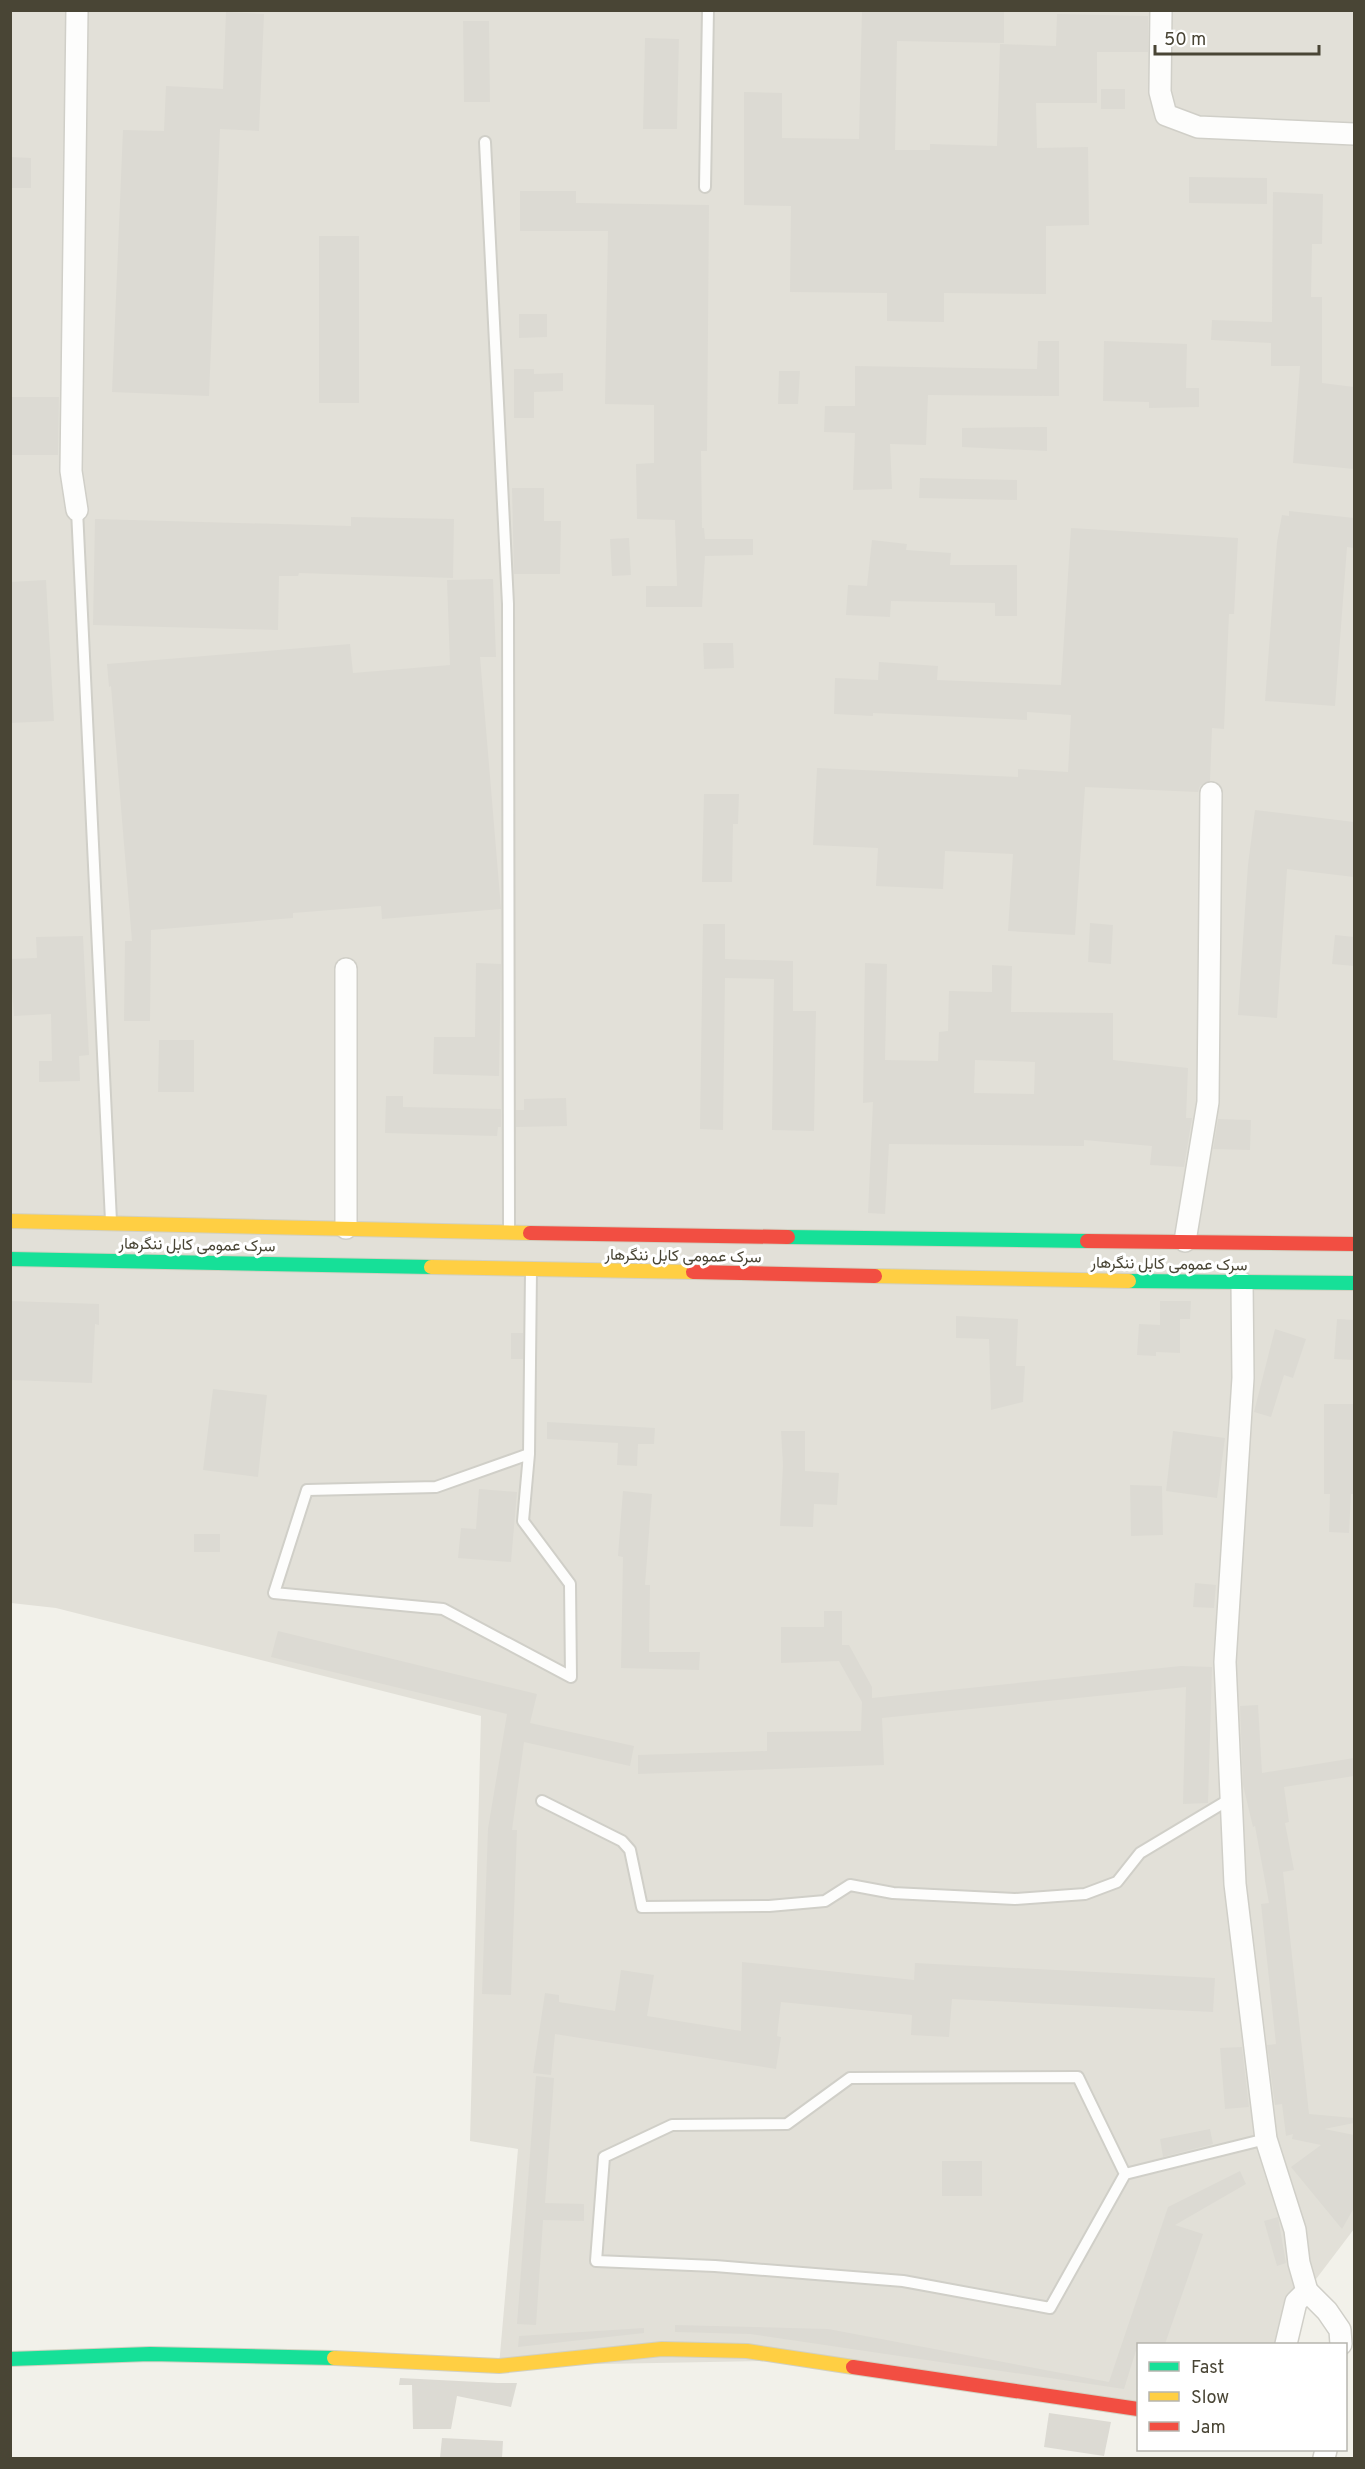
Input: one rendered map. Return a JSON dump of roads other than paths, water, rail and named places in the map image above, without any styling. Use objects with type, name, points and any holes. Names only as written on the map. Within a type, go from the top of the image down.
[{"type":"main road","name":"سرک عمومی کابل ننگرهار","points":[[10,1221],[509,1233],[1354,1244]]},
{"type":"main road","points":[[681,1235],[681,1274]]},
{"type":"main road","name":"سرک عمومی کابل ننگرهار","points":[[10,1259],[681,1274],[1242,1283],[1354,1282]]},
{"type":"main road","points":[[10,2359],[150,2354],[359,2359],[499,2366],[662,2349],[747,2351],[1137,2409]]},
{"type":"street","points":[[77,10],[71,471],[77,510]]},
{"type":"street","points":[[1161,10],[1160,92],[1166,115],[1198,127],[1354,134]]},
{"type":"street","points":[[1185,1241],[1208,1102],[1211,793]]},
{"type":"street","points":[[346,969],[346,1228]]},
{"type":"street","points":[[1242,1283],[1243,1378],[1225,1662],[1235,1884],[1266,2139],[1295,2230],[1299,2263],[1307,2291],[1327,2310],[1340,2330],[1341,2343]]},
{"type":"street","points":[[1286,2343],[1296,2302],[1307,2291]]},
{"type":"lane","points":[[705,187],[708,10]]},
{"type":"lane","points":[[485,142],[508,604],[509,1233]]},
{"type":"lane","points":[[77,510],[111,1224]]},
{"type":"lane","points":[[529,1454],[436,1487],[308,1490],[274,1593],[443,1609],[571,1677],[570,1584],[523,1521],[529,1454],[531,1271]]},
{"type":"lane","points":[[542,1801],[622,1840],[630,1850],[642,1907],[654,1907],[769,1906],[825,1901],[850,1885],[893,1893],[1015,1899],[1085,1894],[1117,1882],[1140,1853],[1230,1799]]},
{"type":"lane","points":[[1125,2174],[1078,2077],[850,2078],[787,2124],[672,2125],[604,2157],[596,2260],[716,2266],[903,2281],[1050,2308],[1125,2174],[1266,2139]]}]
